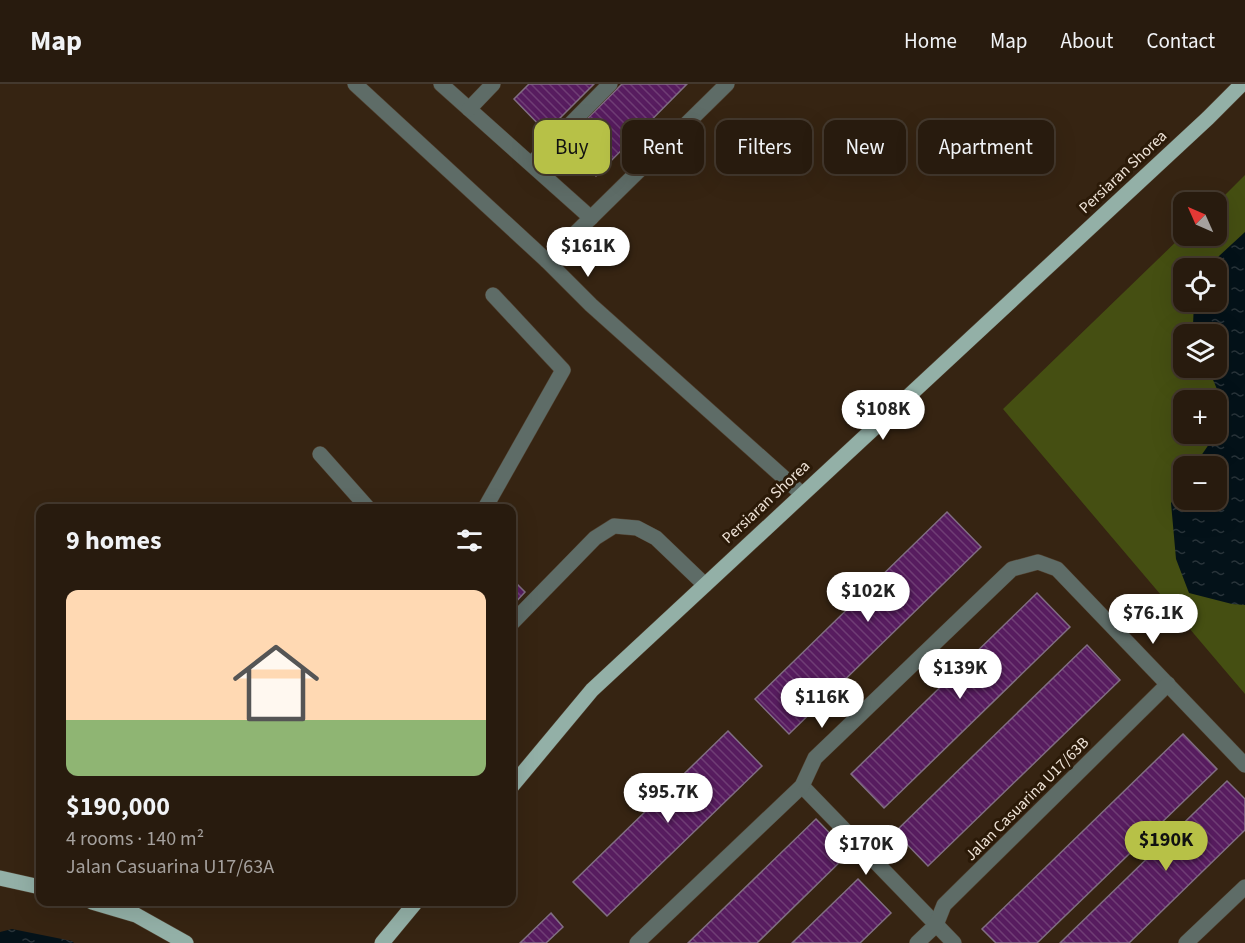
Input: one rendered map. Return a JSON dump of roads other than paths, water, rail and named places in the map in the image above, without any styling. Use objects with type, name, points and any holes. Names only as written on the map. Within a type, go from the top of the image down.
[{"type":"main road","name":"Persiaran Shorea","points":[[516,781],[592,690],[1242,84]]},
{"type":"main road","points":[[0,878],[36,886]]},
{"type":"main road","points":[[106,906],[136,915],[186,943]]},
{"type":"main road","points":[[382,943],[413,906]]},
{"type":"street","points":[[355,84],[591,304],[802,494]]},
{"type":"street","points":[[441,84],[591,218]]},
{"type":"street","points":[[469,109],[493,84]]},
{"type":"street","points":[[531,164],[610,84]]},
{"type":"street","points":[[547,261],[727,84]]},
{"type":"street","points":[[487,504],[563,370],[493,295]]},
{"type":"street","points":[[320,454],[364,504]]},
{"type":"street","points":[[516,619],[595,538],[614,526],[637,528],[656,538],[705,585]]},
{"type":"street","points":[[637,943],[802,786],[815,758],[1012,569],[1038,562],[1057,569],[1245,765]]},
{"type":"street","name":"Jalan Casuarina U17/63B","points":[[918,943],[936,925],[944,905],[1168,684]]},
{"type":"street","points":[[802,786],[954,943]]},
{"type":"street","points":[[1186,943],[1245,887]]},
{"type":"water","points":[[1245,232],[1245,605],[1189,593],[1176,559],[1171,503],[1173,500],[1173,510],[1227,510],[1227,456],[1201,456],[1209,444],[1227,444],[1227,390],[1217,390],[1212,378],[1227,378],[1227,324],[1193,324],[1194,312],[1227,312],[1227,258],[1217,258]]},
{"type":"water","points":[[12,929],[74,943],[0,943],[0,932]]}]
